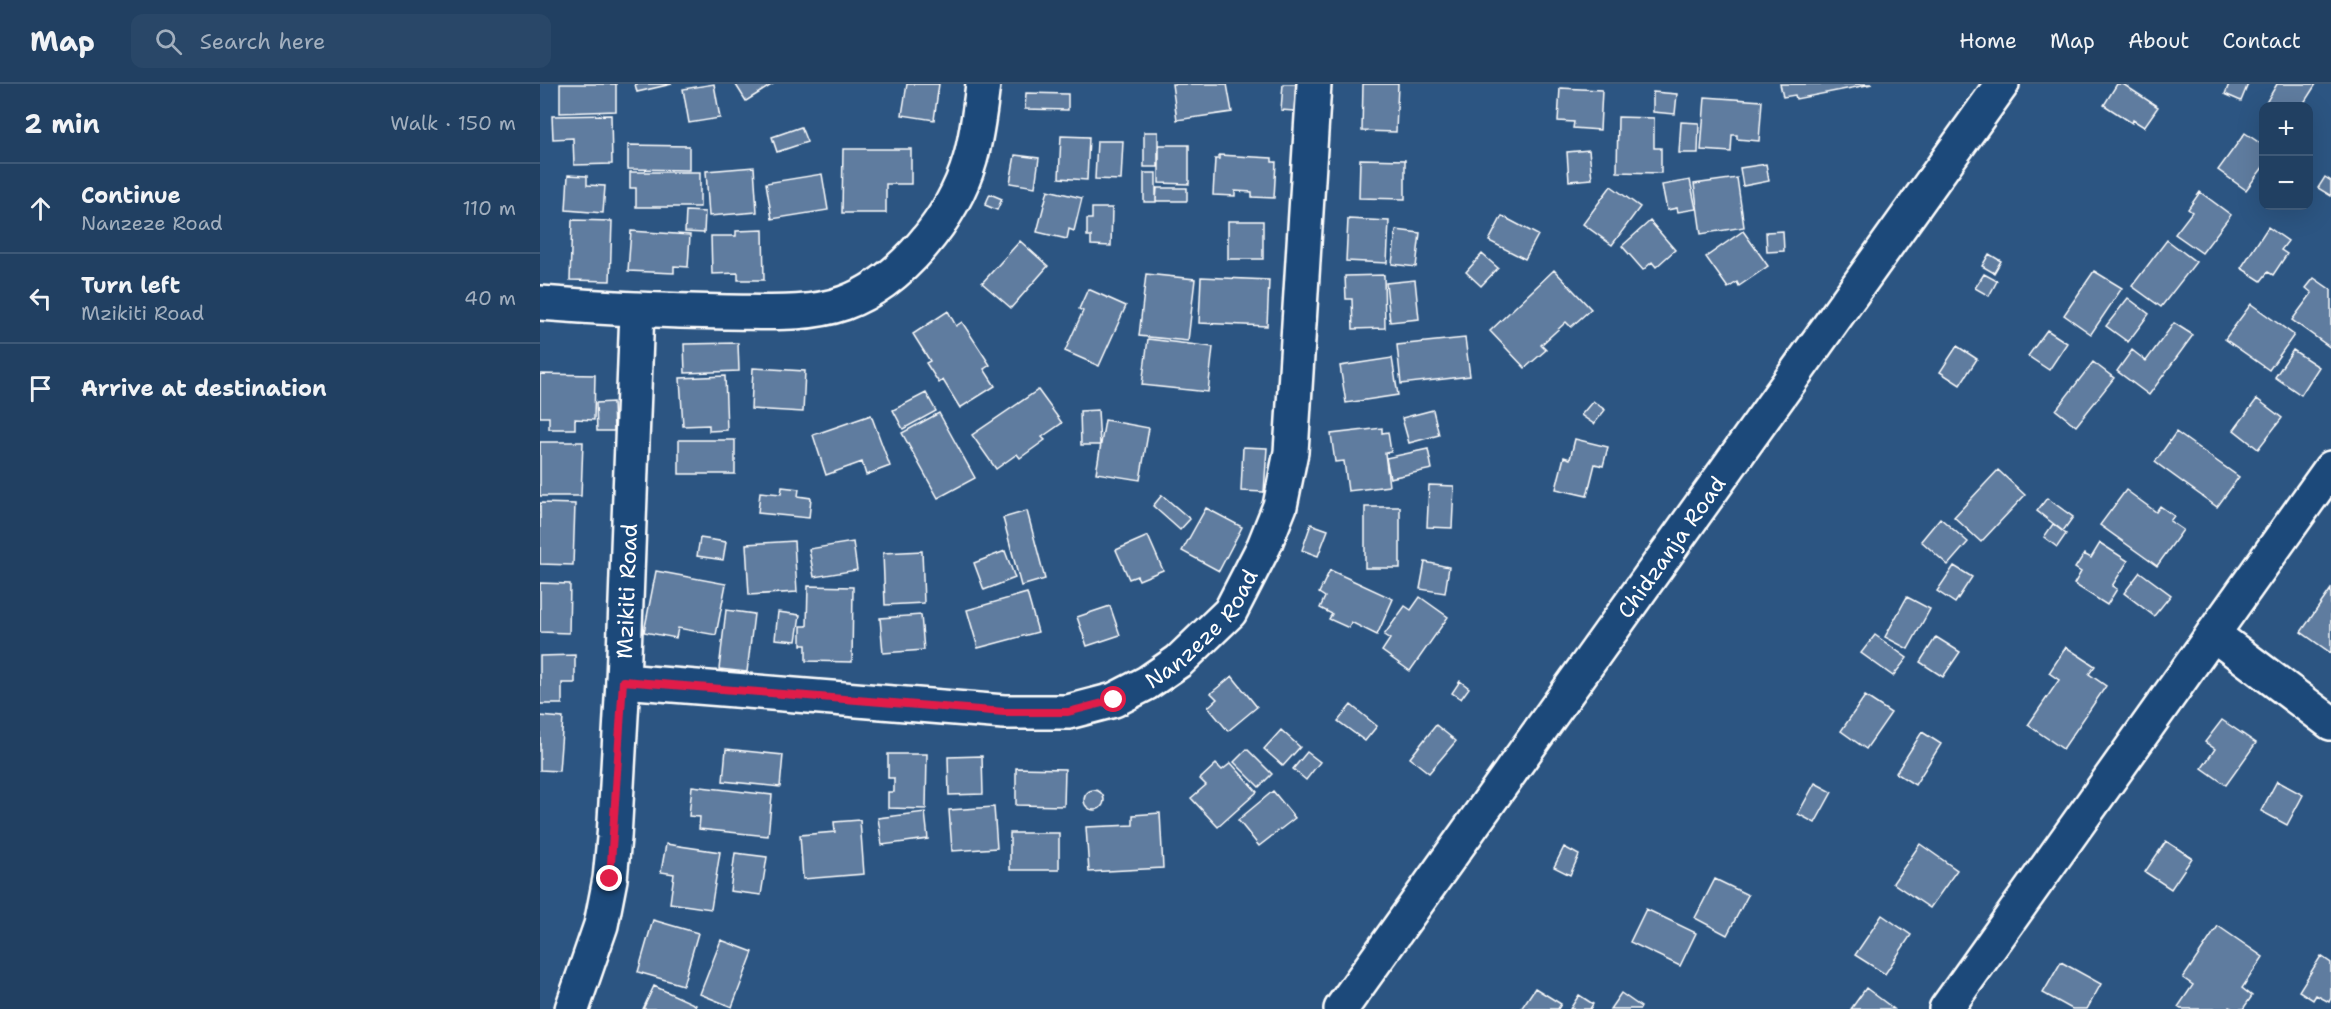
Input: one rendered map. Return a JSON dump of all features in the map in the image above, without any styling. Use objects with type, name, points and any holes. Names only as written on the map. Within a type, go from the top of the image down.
[{"type":"street","points":[[540,303],[637,310],[771,312],[819,310],[845,302],[871,289],[899,269],[922,246],[954,198],[970,161],[983,84]]},
{"type":"street","name":"Nanzeze Road","points":[[623,681],[1004,712],[1068,712],[1114,700],[1147,683],[1179,661],[1230,612],[1264,546],[1280,506],[1291,452],[1314,84]]},
{"type":"street","name":"Chidzanja Road","points":[[1341,1009],[2002,84]]},
{"type":"street","name":"Mzikiti Road","points":[[572,1009],[601,926],[610,879],[623,681],[637,310]]},
{"type":"street","points":[[1946,1009],[2331,468]]},
{"type":"street","points":[[2213,634],[2331,723]]},
{"type":"building","points":[[560,84],[616,84],[616,111],[560,113]]},
{"type":"building","points":[[635,84],[672,84],[637,92]]},
{"type":"building","points":[[714,84],[720,118],[689,123],[683,89]]},
{"type":"building","points":[[773,84],[746,101],[736,85]]},
{"type":"building","points":[[907,84],[939,84],[934,120],[902,115]]},
{"type":"building","points":[[1172,84],[1227,84],[1232,112],[1177,120]]},
{"type":"building","points":[[1283,84],[1296,84],[1294,111],[1281,110]]},
{"type":"building","points":[[1363,84],[1398,84],[1396,132],[1362,131]]},
{"type":"building","points":[[1780,84],[1872,84],[1796,99],[1795,95],[1783,97]]},
{"type":"building","points":[[2117,84],[2123,84],[2158,107],[2144,127],[2133,120],[2132,123],[2104,105]]},
{"type":"building","points":[[2229,84],[2248,84],[2241,101],[2225,94]]},
{"type":"building","points":[[2277,84],[2316,84],[2305,102],[2266,102]]},
{"type":"building","points":[[1560,88],[1602,90],[1600,130],[1573,128],[1574,122],[1558,121]]},
{"type":"building","points":[[1653,92],[1677,94],[1675,114],[1653,112]]},
{"type":"building","points":[[1026,93],[1068,94],[1068,110],[1025,109]]},
{"type":"building","points":[[1705,97],[1762,101],[1759,141],[1737,139],[1737,135],[1732,135],[1731,152],[1701,150]]},
{"type":"building","points":[[611,115],[612,164],[574,165],[573,138],[553,139],[552,116]]},
{"type":"building","points":[[1618,117],[1654,118],[1654,148],[1661,148],[1661,173],[1617,172]]},
{"type":"building","points":[[1681,122],[1699,123],[1698,153],[1679,153]]},
{"type":"building","points":[[801,127],[807,142],[777,152],[772,137]]},
{"type":"building","points":[[1144,132],[1158,132],[1158,167],[1144,167]]},
{"type":"building","points":[[2245,133],[2259,143],[2259,173],[2246,190],[2218,170]]},
{"type":"building","points":[[1061,136],[1089,137],[1087,180],[1059,178]]},
{"type":"building","points":[[1097,141],[1123,141],[1121,180],[1095,179]]},
{"type":"building","points":[[628,145],[689,146],[689,170],[628,169]]},
{"type":"building","points":[[1159,145],[1189,145],[1189,184],[1159,183]]},
{"type":"building","points":[[843,149],[911,149],[911,184],[886,184],[886,213],[842,213]]},
{"type":"building","points":[[1589,150],[1592,179],[1569,181],[1567,152]]},
{"type":"building","points":[[1015,155],[1039,158],[1035,187],[1010,183]]},
{"type":"building","points":[[1219,155],[1272,158],[1272,162],[1276,162],[1274,198],[1252,197],[1252,192],[1235,191],[1235,196],[1213,195],[1215,159],[1219,159]]},
{"type":"building","points":[[1360,159],[1405,160],[1405,199],[1359,198]]},
{"type":"building","points":[[1766,164],[1769,181],[1743,186],[1740,168]]},
{"type":"building","points":[[754,167],[757,212],[709,216],[706,171]]},
{"type":"building","points":[[630,172],[700,172],[700,207],[636,207],[636,188],[630,188]]},
{"type":"building","points":[[1144,173],[1156,173],[1156,202],[1144,202]]},
{"type":"building","points":[[822,174],[828,210],[772,219],[766,183]]},
{"type":"building","points":[[568,175],[587,176],[587,185],[605,186],[603,213],[566,210]]},
{"type":"building","points":[[2325,177],[2331,181],[2331,196],[2318,188]]},
{"type":"building","points":[[1737,178],[1744,227],[1701,234],[1694,184]]},
{"type":"building","points":[[1690,180],[1696,209],[1678,212],[1677,208],[1667,210],[1662,185]]},
{"type":"building","points":[[1611,186],[1640,207],[1612,245],[1583,224]]},
{"type":"building","points":[[1157,188],[1187,188],[1187,201],[1156,201]]},
{"type":"building","points":[[1048,190],[1082,198],[1074,231],[1069,229],[1067,239],[1037,232]]},
{"type":"building","points":[[2200,192],[2231,215],[2202,253],[2175,234],[2192,212],[2188,209]]},
{"type":"building","points":[[990,194],[1002,199],[997,210],[985,205]]},
{"type":"building","points":[[1092,208],[1112,208],[1111,246],[1091,245],[1091,236],[1087,236],[1087,219],[1092,219]]},
{"type":"building","points":[[686,211],[705,212],[704,233],[685,232]]},
{"type":"building","points":[[1502,216],[1538,235],[1525,259],[1489,241]]},
{"type":"building","points":[[1348,219],[1389,221],[1387,263],[1346,261]]},
{"type":"building","points":[[572,220],[612,221],[610,281],[570,280]]},
{"type":"building","points":[[1228,221],[1263,221],[1263,259],[1228,259]]},
{"type":"building","points":[[1650,221],[1675,250],[1656,267],[1652,262],[1643,270],[1622,246]]},
{"type":"building","points":[[2268,227],[2288,241],[2281,250],[2287,254],[2273,275],[2268,272],[2261,281],[2241,268]]},
{"type":"building","points":[[763,230],[764,280],[738,280],[738,273],[712,274],[711,236],[736,236],[736,231]]},
{"type":"building","points":[[1396,230],[1420,233],[1416,267],[1392,264]]},
{"type":"building","points":[[631,231],[690,235],[688,267],[674,266],[674,273],[628,271]]},
{"type":"building","points":[[1743,231],[1768,266],[1739,286],[1737,282],[1728,288],[1706,257]]},
{"type":"building","points":[[1783,231],[1784,251],[1767,252],[1766,232]]},
{"type":"building","points":[[2167,240],[2196,262],[2161,307],[2132,286]]},
{"type":"building","points":[[1020,241],[1048,266],[1011,308],[982,283]]},
{"type":"building","points":[[1482,254],[1498,268],[1481,286],[1466,272]]},
{"type":"building","points":[[1989,254],[2001,261],[1994,273],[1982,266]]},
{"type":"building","points":[[1554,270],[1591,309],[1571,327],[1566,322],[1541,345],[1546,350],[1525,368],[1490,331]]},
{"type":"building","points":[[2094,271],[2122,288],[2091,334],[2064,315]]},
{"type":"building","points":[[1146,274],[1195,279],[1188,341],[1139,336]]},
{"type":"building","points":[[1984,274],[1997,281],[1989,296],[1975,288]]},
{"type":"building","points":[[1384,275],[1385,328],[1353,329],[1352,299],[1346,299],[1345,276]]},
{"type":"building","points":[[1201,277],[1269,280],[1267,326],[1199,323]]},
{"type":"building","points":[[2314,278],[2331,290],[2331,348],[2292,320],[2312,293],[2306,288]]},
{"type":"building","points":[[1415,280],[1419,319],[1390,322],[1386,283]]},
{"type":"building","points":[[1088,289],[1126,306],[1099,366],[1065,351],[1083,311],[1079,309]]},
{"type":"building","points":[[2128,298],[2149,314],[2128,342],[2106,326]]},
{"type":"building","points":[[2251,304],[2294,335],[2269,370],[2225,339]]},
{"type":"building","points":[[948,311],[956,326],[962,322],[990,365],[984,369],[995,386],[960,408],[943,380],[939,383],[926,363],[930,361],[913,334]]},
{"type":"building","points":[[2174,323],[2193,335],[2149,395],[2117,371],[2132,350],[2146,361]]},
{"type":"building","points":[[2047,330],[2067,343],[2049,370],[2028,356]]},
{"type":"building","points":[[1465,338],[1470,376],[1401,384],[1397,345]]},
{"type":"building","points":[[1148,339],[1213,347],[1208,392],[1142,385]]},
{"type":"building","points":[[738,343],[739,371],[685,373],[684,344]]},
{"type":"building","points":[[1957,346],[1977,359],[1960,385],[1940,372]]},
{"type":"building","points":[[2293,350],[2319,367],[2301,395],[2275,377]]},
{"type":"building","points":[[1392,358],[1398,395],[1346,403],[1340,366]]},
{"type":"building","points":[[2093,362],[2114,378],[2076,426],[2056,410]]},
{"type":"building","points":[[753,368],[805,371],[803,412],[751,409]]},
{"type":"building","points":[[540,374],[595,375],[594,420],[575,419],[575,429],[549,429],[549,417],[540,417]]},
{"type":"building","points":[[725,376],[727,430],[709,431],[709,425],[683,426],[680,378]]},
{"type":"building","points":[[1038,390],[1062,423],[1042,437],[1045,440],[1020,458],[1017,454],[996,469],[972,435]]},
{"type":"building","points":[[926,393],[936,411],[903,429],[893,410]]},
{"type":"building","points":[[2257,399],[2282,418],[2258,449],[2234,430]]},
{"type":"building","points":[[1593,401],[1605,410],[1594,424],[1581,415]]},
{"type":"building","points":[[613,402],[614,431],[597,431],[596,403]]},
{"type":"building","points":[[1098,410],[1100,445],[1081,445],[1080,411]]},
{"type":"building","points":[[1433,410],[1439,435],[1409,443],[1402,418]]},
{"type":"building","points":[[939,413],[975,478],[938,498],[902,433]]},
{"type":"building","points":[[871,415],[890,466],[866,475],[862,462],[826,475],[813,435]]},
{"type":"building","points":[[1105,420],[1149,428],[1140,480],[1096,473]]},
{"type":"building","points":[[1382,428],[1382,433],[1388,432],[1391,452],[1385,453],[1389,486],[1348,491],[1344,461],[1335,462],[1331,434]]},
{"type":"building","points":[[2176,432],[2239,477],[2217,507],[2155,462]]},
{"type":"building","points":[[1575,439],[1608,447],[1603,466],[1595,464],[1587,496],[1556,489],[1564,457],[1570,459]]},
{"type":"building","points":[[679,440],[735,440],[735,474],[679,474]]},
{"type":"building","points":[[540,442],[583,442],[581,496],[540,496]]},
{"type":"building","points":[[1243,447],[1267,448],[1264,492],[1241,491]]},
{"type":"building","points":[[1428,449],[1432,469],[1390,478],[1386,458]]},
{"type":"building","points":[[1998,470],[2025,495],[1981,542],[1954,517]]},
{"type":"building","points":[[1429,485],[1454,486],[1452,528],[1427,527]]},
{"type":"building","points":[[782,487],[799,489],[798,496],[811,498],[809,518],[758,513],[760,492],[781,494]]},
{"type":"building","points":[[2126,490],[2156,512],[2160,506],[2174,516],[2170,521],[2183,530],[2157,566],[2100,525]]},
{"type":"building","points":[[1162,495],[1190,519],[1180,530],[1153,506]]},
{"type":"building","points":[[2047,498],[2073,517],[2063,531],[2037,511]]},
{"type":"building","points":[[540,503],[575,504],[573,565],[540,564]]},
{"type":"building","points":[[1365,507],[1400,507],[1400,568],[1365,568]]},
{"type":"building","points":[[1206,508],[1242,527],[1219,571],[1182,551]]},
{"type":"building","points":[[1027,511],[1045,579],[1021,586],[1003,518]]},
{"type":"building","points":[[1940,518],[1968,542],[1948,565],[1921,541]]},
{"type":"building","points":[[1311,524],[1328,530],[1318,556],[1302,550]]},
{"type":"building","points":[[2053,524],[2066,534],[2057,547],[2044,537]]},
{"type":"building","points":[[1148,536],[1163,570],[1139,580],[1137,576],[1129,579],[1116,550]]},
{"type":"building","points":[[700,538],[726,542],[723,560],[697,556]]},
{"type":"building","points":[[794,541],[797,592],[749,595],[746,544]]},
{"type":"building","points":[[853,542],[857,570],[814,577],[809,549]]},
{"type":"building","points":[[2100,543],[2128,561],[2112,586],[2117,589],[2107,605],[2074,584],[2081,572],[2075,568],[2084,554],[2091,558]]},
{"type":"building","points":[[922,551],[924,603],[885,605],[883,553]]},
{"type":"building","points":[[1005,551],[1015,578],[984,590],[974,563]]},
{"type":"building","points":[[1425,562],[1449,567],[1445,593],[1420,589]]},
{"type":"building","points":[[1954,566],[1972,577],[1955,603],[1937,591]]},
{"type":"building","points":[[1330,570],[1393,599],[1377,635],[1351,622],[1349,628],[1329,619],[1332,614],[1320,608],[1325,597],[1319,593]]},
{"type":"building","points":[[656,571],[726,584],[716,635],[678,628],[676,638],[644,632]]},
{"type":"building","points":[[2140,572],[2171,595],[2154,616],[2124,593]]},
{"type":"building","points":[[540,583],[570,584],[569,633],[540,632]]},
{"type":"building","points":[[808,586],[853,587],[852,662],[806,661],[806,645],[801,645],[801,626],[807,626]]},
{"type":"building","points":[[2331,589],[2331,653],[2301,632]]},
{"type":"building","points":[[1027,593],[1038,632],[978,648],[967,610]]},
{"type":"building","points":[[1420,597],[1448,617],[1410,671],[1382,651],[1390,639],[1384,635],[1405,606],[1411,610]]},
{"type":"building","points":[[1907,597],[1930,609],[1908,649],[1885,637]]},
{"type":"building","points":[[1110,606],[1120,635],[1087,646],[1077,617]]},
{"type":"building","points":[[726,610],[754,614],[747,672],[719,669]]},
{"type":"building","points":[[778,612],[800,615],[796,641],[775,639]]},
{"type":"building","points":[[921,615],[924,650],[883,653],[880,618]]},
{"type":"building","points":[[1875,635],[1907,658],[1893,676],[1861,653]]},
{"type":"building","points":[[1936,637],[1960,652],[1943,677],[1920,662]]},
{"type":"building","points":[[2066,647],[2095,666],[2089,674],[2106,686],[2063,749],[2028,725],[2059,680],[2049,673]]},
{"type":"building","points":[[575,655],[575,683],[562,683],[562,704],[540,704],[540,656]]},
{"type":"building","points":[[1232,676],[1257,707],[1228,731],[1208,707],[1217,699],[1211,693]]},
{"type":"building","points":[[1460,681],[1469,688],[1461,699],[1452,693]]},
{"type":"building","points":[[1865,696],[1891,713],[1866,749],[1841,731]]},
{"type":"building","points":[[1351,705],[1377,726],[1365,741],[1338,721]]},
{"type":"building","points":[[540,716],[563,718],[559,771],[540,770]]},
{"type":"building","points":[[2222,720],[2256,743],[2226,785],[2202,768],[2215,749],[2205,742]]},
{"type":"building","points":[[1436,725],[1456,741],[1429,773],[1410,758]]},
{"type":"building","points":[[1281,730],[1300,747],[1283,766],[1264,749]]},
{"type":"building","points":[[1922,732],[1941,744],[1915,785],[1896,773]]},
{"type":"building","points":[[726,749],[783,755],[780,787],[723,781]]},
{"type":"building","points":[[1247,749],[1272,774],[1259,787],[1234,762]]},
{"type":"building","points":[[1307,752],[1320,762],[1306,780],[1293,769]]},
{"type":"building","points":[[888,754],[927,754],[926,809],[888,808],[888,792],[894,792],[894,778],[888,778]]},
{"type":"building","points":[[982,756],[983,794],[949,795],[948,757]]},
{"type":"building","points":[[1231,763],[1257,792],[1218,827],[1191,798],[1206,785],[1200,779],[1216,764],[1222,770]]},
{"type":"building","points":[[1016,768],[1065,769],[1064,806],[1016,805]]},
{"type":"building","points":[[2277,781],[2303,795],[2287,825],[2261,811]]},
{"type":"building","points":[[1815,783],[1832,792],[1815,823],[1798,814]]},
{"type":"building","points":[[692,786],[772,795],[768,836],[699,829],[700,817],[689,816]]},
{"type":"building","points":[[1094,790],[1101,793],[1104,800],[1101,807],[1094,810],[1087,807],[1084,800],[1087,793]]},
{"type":"building","points":[[1273,791],[1295,818],[1259,846],[1238,820]]},
{"type":"building","points":[[994,807],[997,848],[952,851],[949,810]]},
{"type":"building","points":[[925,812],[928,839],[882,845],[878,818]]},
{"type":"building","points":[[1160,813],[1163,868],[1089,872],[1086,827],[1133,825],[1133,815]]},
{"type":"building","points":[[860,820],[864,874],[803,879],[800,835],[835,832],[834,822]]},
{"type":"building","points":[[1010,833],[1059,833],[1059,870],[1010,870]]},
{"type":"building","points":[[2166,841],[2192,858],[2171,889],[2145,872]]},
{"type":"building","points":[[666,844],[720,852],[711,909],[670,903],[674,874],[661,872]]},
{"type":"building","points":[[1920,844],[1957,870],[1930,908],[1893,883]]},
{"type":"building","points":[[1564,847],[1579,855],[1570,875],[1554,867]]},
{"type":"building","points":[[735,853],[767,857],[761,895],[730,891]]},
{"type":"building","points":[[1715,879],[1748,895],[1727,935],[1695,918]]},
{"type":"building","points":[[1646,909],[1696,933],[1680,966],[1630,942]]},
{"type":"building","points":[[1882,915],[1911,935],[1885,974],[1855,955]]},
{"type":"building","points":[[653,920],[698,933],[683,985],[638,972]]},
{"type":"building","points":[[2218,926],[2263,957],[2242,988],[2252,996],[2243,1009],[2229,1007],[2228,1009],[2181,1009],[2178,1007],[2193,985],[2183,978]]},
{"type":"building","points":[[721,940],[753,952],[732,1007],[700,994]]},
{"type":"building","points":[[2321,956],[2331,963],[2329,1002],[2316,995],[2313,1000],[2299,991]]},
{"type":"building","points":[[2061,962],[2101,984],[2087,1009],[2072,1009],[2043,993]]},
{"type":"building","points":[[654,986],[696,1005],[694,1009],[643,1009]]},
{"type":"building","points":[[1535,988],[1561,1004],[1558,1009],[1521,1009]]},
{"type":"building","points":[[1866,988],[1894,1009],[1851,1009]]},
{"type":"building","points":[[1621,993],[1641,1007],[1640,1009],[1610,1009]]},
{"type":"building","points":[[1579,995],[1593,1004],[1590,1009],[1570,1009]]},
{"type":"route","points":[[610,879],[623,681],[1004,712],[1068,712],[1114,700]]}]
